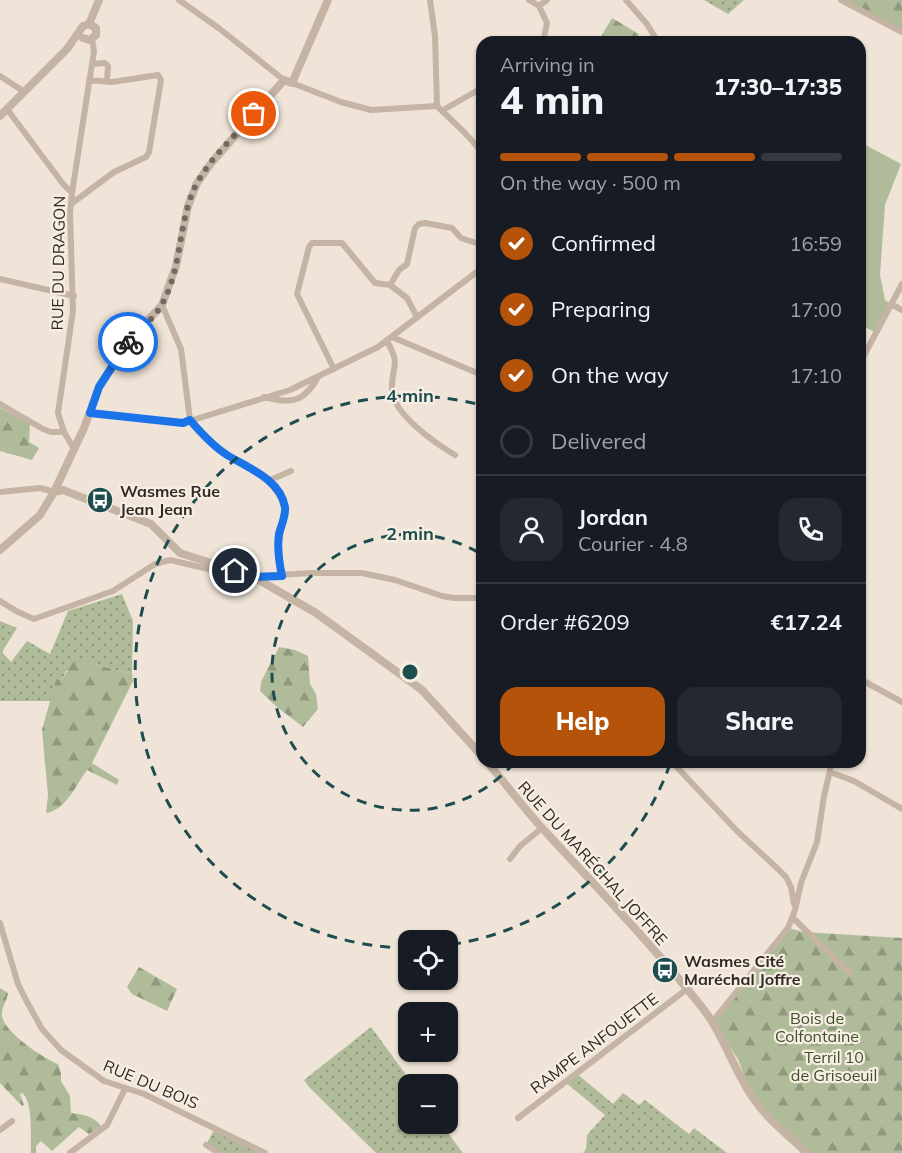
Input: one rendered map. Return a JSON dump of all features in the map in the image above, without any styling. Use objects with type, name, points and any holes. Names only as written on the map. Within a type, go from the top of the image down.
[{"type":"street","points":[[0,116],[82,34],[99,0]]},
{"type":"street","points":[[178,0],[220,29],[288,82],[341,102],[371,110],[440,108],[476,91]]},
{"type":"street","points":[[0,549],[40,515],[54,492],[90,413],[99,387],[129,341],[162,305],[176,266],[188,206],[197,183],[212,162],[288,82],[328,0]]},
{"type":"street","points":[[430,0],[440,108],[476,146]]},
{"type":"street","points":[[529,0],[539,6],[547,22],[544,36]]},
{"type":"street","points":[[539,6],[548,0]]},
{"type":"street","points":[[626,0],[654,36]]},
{"type":"street","points":[[842,0],[902,32]]},
{"type":"street","points":[[82,34],[92,39],[96,35],[96,29],[89,24]]},
{"type":"street","name":"RUE DU DRAGON","points":[[74,448],[64,432],[58,413],[58,403],[70,338],[74,296],[71,204],[94,49],[92,39]]},
{"type":"street","points":[[92,64],[105,63],[108,66],[107,81]]},
{"type":"street","points":[[71,204],[114,172],[146,157],[149,152],[161,80],[158,75],[107,81],[89,80]]},
{"type":"street","points":[[0,76],[23,91]]},
{"type":"street","points":[[7,109],[72,193]]},
{"type":"street","points":[[390,285],[399,270],[407,264],[415,228],[419,224],[425,222],[452,228],[461,238],[476,243]]},
{"type":"street","points":[[334,369],[297,294],[312,243],[342,243],[375,282],[390,285],[407,298],[417,317]]},
{"type":"street","points":[[90,413],[183,423],[290,390],[378,347],[476,273]]},
{"type":"street","points":[[0,279],[74,296]]},
{"type":"street","points":[[866,352],[902,284]]},
{"type":"street","points":[[891,304],[902,310]]},
{"type":"street","points":[[162,305],[181,349],[190,420],[212,444],[260,473],[280,496],[285,508],[278,547],[282,576]]},
{"type":"street","points":[[390,339],[396,363],[392,390],[395,405],[416,426],[455,455]]},
{"type":"street","points":[[390,339],[476,373]]},
{"type":"street","points":[[264,397],[289,402],[303,397],[312,388],[318,376]]},
{"type":"street","points":[[0,404],[43,429],[51,432],[64,432]]},
{"type":"street","points":[[268,481],[291,471]]},
{"type":"street","points":[[0,492],[40,488],[54,492],[63,490],[150,524],[180,553],[254,577],[316,613],[422,690],[476,749]]},
{"type":"street","points":[[0,600],[34,619],[113,591],[154,564],[170,560],[242,578],[337,572],[362,573],[394,580],[442,596],[476,598]]},
{"type":"street","points":[[866,682],[902,702]]},
{"type":"street","name":"RUE DU MARÉCHAL JOFFRE","points":[[493,768],[542,828],[626,917],[687,989],[713,1021],[756,1102],[782,1132],[807,1153]]},
{"type":"street","points":[[678,768],[737,831],[786,877],[791,887],[795,910]]},
{"type":"street","points":[[713,1021],[788,928],[793,918],[801,883],[817,842],[831,768]]},
{"type":"street","points":[[830,772],[854,781],[902,809]]},
{"type":"street","points":[[510,859],[520,846],[542,828]]},
{"type":"street","points":[[793,918],[850,973]]},
{"type":"street","name":"RUE DU BOIS","points":[[0,923],[18,984],[50,1040],[98,1078],[144,1094],[265,1153]]},
{"type":"street","name":"RAMPE ANFOUETTE","points":[[518,1118],[687,989]]},
{"type":"street","points":[[70,1153],[107,1125],[125,1089]]},
{"type":"street","points":[[0,1130],[12,1121]]},
{"type":"street","points":[[206,1145],[219,1153]]},
{"type":"green space","points":[[704,0],[744,0],[728,14]]},
{"type":"green space","points":[[841,0],[902,0],[902,32]]},
{"type":"green space","points":[[612,18],[639,34],[638,36],[602,36]]},
{"type":"green space","points":[[866,145],[901,164],[885,205],[880,275],[885,300],[891,304],[876,333],[866,327]]},
{"type":"green space","points":[[0,408],[30,424],[29,442],[39,448],[32,460],[0,451]]},
{"type":"green space","points":[[122,594],[133,621],[132,674],[85,662],[66,671],[62,680],[56,679],[51,701],[0,701],[0,621],[17,628],[2,652],[11,662],[27,641],[50,654],[68,611]]},
{"type":"green space","points":[[279,647],[295,650],[308,656],[310,684],[316,694],[318,709],[303,727],[260,691],[261,682]]},
{"type":"green space","points":[[85,662],[132,674],[133,681],[92,763],[119,780],[117,785],[87,770],[65,802],[46,813],[48,795],[42,730],[56,679],[62,680],[72,663]]},
{"type":"green space","name":"Bois de Colfontaine","points":[[788,928],[804,932],[902,938],[902,1153],[807,1153],[751,1095],[738,1059],[713,1021]]},
{"type":"green space","points":[[139,967],[177,989],[167,1011],[132,994],[127,987]]},
{"type":"green space","points":[[0,988],[8,993],[2,1016],[9,1029],[34,1050],[58,1064],[61,1081],[70,1096],[71,1113],[91,1118],[101,1126],[89,1134],[79,1127],[52,1151],[41,1141],[36,1146],[36,1153],[31,1153],[31,1121],[26,1098],[22,1093],[20,1094],[24,1105],[22,1106],[0,1083]]},
{"type":"green space","points":[[371,1027],[406,1074],[398,1074],[398,1134],[449,1134],[463,1153],[376,1153],[304,1080]]},
{"type":"green space","points":[[576,1073],[613,1104],[623,1093],[639,1105],[645,1100],[689,1134],[694,1128],[727,1153],[583,1153],[586,1149],[587,1135],[605,1115],[565,1082]]},
{"type":"green space","points":[[214,1130],[261,1153],[219,1153],[206,1145]]},
{"type":"way so far","points":[[128,342],[162,305],[176,266],[188,206],[197,183],[212,162],[254,114]]},
{"type":"place","name":"Wasmes Rue Jean Jean","points":[[100,500]]},
{"type":"place","name":"Wasmes Cité Maréchal Joffre","points":[[665,970]]},
{"type":"route","points":[[128,342],[99,387],[90,413],[183,423],[190,420],[212,444],[260,473],[280,496],[285,508],[278,547],[282,576],[254,577],[235,571]]},
{"type":"park label","name":"Terril 10 de Grisoeuil","points":[[834,1066]]}]
